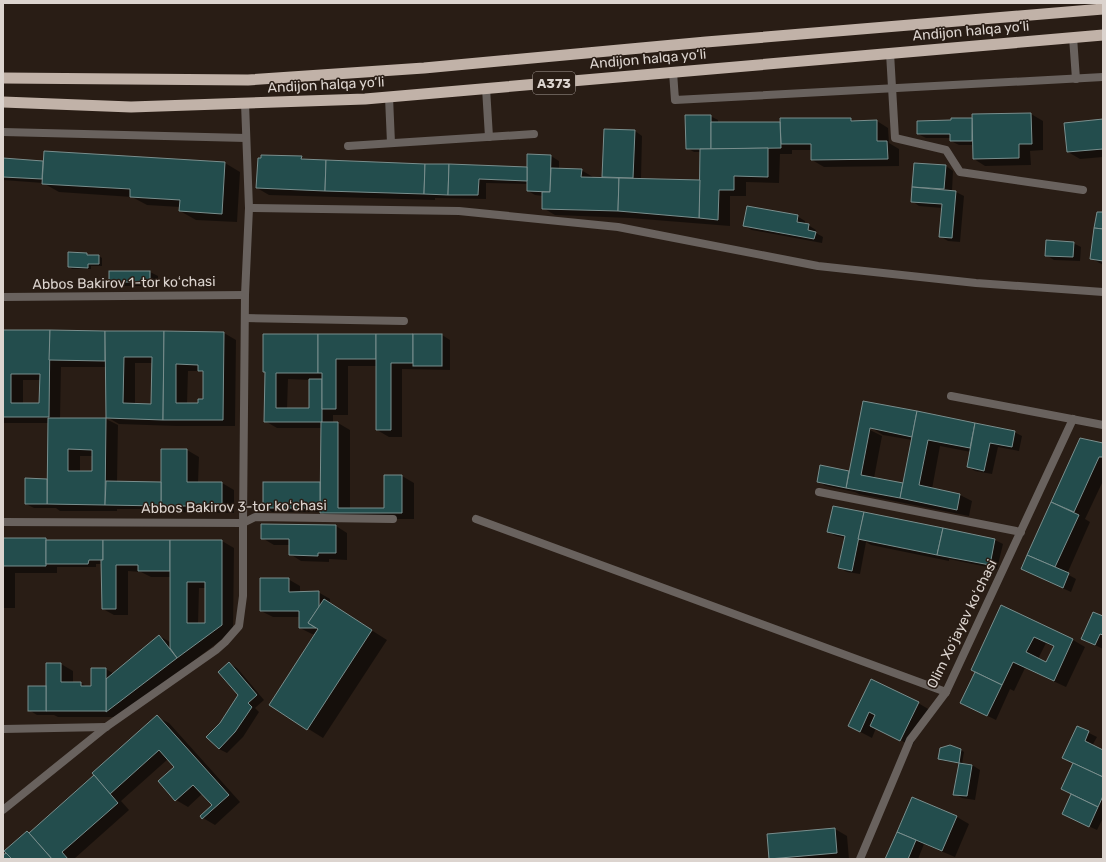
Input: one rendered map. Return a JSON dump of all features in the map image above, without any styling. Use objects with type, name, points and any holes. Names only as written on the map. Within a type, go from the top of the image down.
[{"type":"highway","name":"Andijon halqa yo‘li","points":[[3,78],[248,80],[424,68],[706,42],[1103,10]]},
{"type":"highway","name":"Andijon halqa yo‘li","points":[[3,102],[132,107],[365,99],[1103,35]]},
{"type":"street","points":[[1073,37],[1076,79]]},
{"type":"street","points":[[890,53],[895,138],[946,150],[960,172],[1082,190]]},
{"type":"street","points":[[673,72],[675,100],[1103,77]]},
{"type":"street","points":[[486,88],[489,137]]},
{"type":"street","points":[[389,97],[391,143]]},
{"type":"street","points":[[3,810],[106,727],[216,650],[239,626],[243,596],[245,294],[249,208],[245,103]]},
{"type":"street","points":[[3,132],[246,138]]},
{"type":"street","points":[[348,146],[534,134]]},
{"type":"street","points":[[249,208],[459,211],[618,227],[818,266],[976,283],[1103,292]]},
{"type":"street","name":"Abbos Bakirov 1-tor koʻchasi","points":[[3,297],[245,294]]},
{"type":"street","points":[[246,318],[404,321]]},
{"type":"street","points":[[950,396],[1103,425]]},
{"type":"street","name":"Olim Xoʻjayev koʻchasi","points":[[860,859],[910,740],[946,692],[1073,420]]},
{"type":"street","points":[[819,492],[1021,532]]},
{"type":"street","name":"Abbos Bakirov 3-tor koʻchasi","points":[[3,522],[243,523],[256,517],[393,520]]},
{"type":"street","points":[[476,520],[946,692]]},
{"type":"street","points":[[3,729],[106,727]]},
{"type":"building","points":[[1031,113],[1032,144],[1019,144],[1019,158],[973,159],[972,114]]},
{"type":"building","points":[[685,115],[711,115],[711,149],[686,149]]},
{"type":"building","points":[[780,118],[851,118],[851,121],[877,120],[877,141],[887,141],[888,159],[811,160],[811,144],[781,144]]},
{"type":"building","points":[[951,118],[972,118],[972,141],[950,141],[950,134],[917,134],[917,121],[951,120]]},
{"type":"building","points":[[1103,119],[1103,149],[1067,152],[1064,123]]},
{"type":"building","points":[[711,122],[780,122],[781,148],[711,149]]},
{"type":"building","points":[[604,129],[635,130],[633,178],[602,177]]},
{"type":"building","points":[[768,148],[768,177],[734,176],[734,190],[719,190],[718,220],[699,218],[700,149]]},
{"type":"building","points":[[44,151],[225,162],[222,214],[179,211],[180,200],[130,197],[130,189],[42,184]]},
{"type":"building","points":[[527,154],[551,155],[550,192],[527,191]]},
{"type":"building","points":[[261,155],[302,156],[301,159],[326,160],[325,191],[256,188],[258,158],[261,158]]},
{"type":"building","points":[[3,158],[43,161],[42,179],[3,177]]},
{"type":"building","points":[[326,160],[425,164],[424,194],[325,191]]},
{"type":"building","points":[[914,163],[946,165],[944,189],[912,187]]},
{"type":"building","points":[[425,164],[449,164],[448,195],[424,194]]},
{"type":"building","points":[[449,164],[527,167],[527,181],[479,179],[478,195],[448,195]]},
{"type":"building","points":[[551,168],[582,169],[581,177],[619,178],[618,211],[542,209],[542,192],[550,192]]},
{"type":"building","points":[[619,178],[700,180],[699,218],[618,211]]},
{"type":"building","points":[[912,187],[956,191],[952,238],[939,237],[942,204],[911,202]]},
{"type":"building","points":[[747,206],[798,215],[797,222],[809,224],[808,230],[816,232],[814,239],[743,226]]},
{"type":"building","points":[[1097,212],[1103,212],[1103,229],[1094,228]]},
{"type":"building","points":[[1094,228],[1103,229],[1103,261],[1090,259]]},
{"type":"building","points":[[1046,240],[1074,242],[1073,257],[1045,256]]},
{"type":"building","points":[[68,252],[99,255],[99,264],[88,264],[88,268],[68,267]]},
{"type":"building","points":[[109,271],[150,271],[150,282],[109,282]]},
{"type":"building","points":[[3,330],[50,330],[49,417],[3,417]],"holes":[[[11,374],[40,374],[39,403],[11,403]]]},
{"type":"building","points":[[50,330],[105,331],[105,361],[49,360]]},
{"type":"building","points":[[105,331],[164,331],[163,420],[106,418]],"holes":[[[124,357],[152,357],[151,404],[123,403]]]},
{"type":"building","points":[[164,331],[224,332],[223,420],[163,420]],"holes":[[[176,364],[198,365],[198,371],[203,371],[203,399],[198,399],[198,403],[176,403]]]},
{"type":"building","points":[[263,334],[318,334],[318,373],[276,373],[276,408],[309,408],[309,379],[322,379],[322,422],[264,422],[265,372],[263,372]]},
{"type":"building","points":[[318,334],[376,334],[376,359],[336,359],[336,409],[322,409],[322,373],[318,373]]},
{"type":"building","points":[[376,334],[413,334],[413,363],[391,363],[391,430],[376,430]]},
{"type":"building","points":[[413,334],[442,334],[442,366],[413,366]]},
{"type":"building","points":[[863,401],[917,411],[912,437],[870,428],[861,475],[903,483],[900,498],[846,488]]},
{"type":"building","points":[[917,411],[975,423],[970,448],[928,440],[919,485],[960,494],[957,510],[900,498]]},
{"type":"building","points":[[48,418],[106,418],[105,505],[47,504]],"holes":[[[68,449],[92,450],[92,471],[68,471]]]},
{"type":"building","points":[[321,422],[338,422],[338,508],[384,508],[384,475],[402,475],[402,513],[320,513]]},
{"type":"building","points":[[975,423],[1015,431],[1012,447],[990,443],[984,471],[967,467]]},
{"type":"building","points":[[1080,438],[1103,443],[1103,457],[1099,457],[1074,512],[1051,502]]},
{"type":"building","points":[[161,449],[187,449],[187,482],[222,482],[222,506],[161,506]]},
{"type":"building","points":[[820,465],[849,471],[846,488],[817,482]]},
{"type":"building","points":[[25,478],[47,479],[47,504],[25,504]]},
{"type":"building","points":[[106,481],[161,482],[161,506],[105,505]]},
{"type":"building","points":[[263,482],[320,482],[320,508],[263,508]]},
{"type":"building","points":[[1051,502],[1079,515],[1055,567],[1027,555]]},
{"type":"building","points":[[833,506],[864,512],[852,571],[838,568],[845,536],[827,532]]},
{"type":"building","points":[[864,512],[943,528],[937,555],[858,539]]},
{"type":"building","points":[[261,524],[336,525],[336,553],[318,553],[318,556],[289,555],[289,539],[261,539]]},
{"type":"building","points":[[943,528],[995,539],[990,565],[937,555]]},
{"type":"building","points":[[3,538],[46,538],[46,566],[3,566]]},
{"type":"building","points":[[46,540],[103,540],[103,560],[89,560],[88,564],[46,564]]},
{"type":"building","points":[[103,540],[170,540],[170,571],[138,571],[138,565],[116,565],[116,609],[102,609],[101,560],[103,560]]},
{"type":"building","points":[[170,540],[222,540],[222,625],[177,658],[170,648]],"holes":[[[187,582],[205,582],[205,623],[187,623]]]},
{"type":"building","points":[[1027,555],[1069,573],[1063,588],[1021,569]]},
{"type":"building","points":[[260,578],[289,578],[289,592],[319,591],[319,607],[308,623],[316,628],[299,628],[299,611],[260,611]]},
{"type":"building","points":[[324,599],[372,630],[307,730],[269,705],[318,629],[308,623]]},
{"type":"building","points":[[1001,605],[1073,639],[1054,681],[1013,662],[1002,685],[971,670]],"holes":[[[1034,637],[1054,646],[1046,662],[1026,652]]]},
{"type":"building","points":[[1093,612],[1103,616],[1103,635],[1100,634],[1095,645],[1081,639]]},
{"type":"building","points":[[159,635],[177,658],[106,712],[106,679]]},
{"type":"building","points":[[229,662],[257,695],[248,703],[252,707],[235,732],[219,749],[206,737],[220,723],[238,695],[218,672]]},
{"type":"building","points":[[46,663],[61,663],[61,682],[81,682],[81,686],[91,686],[91,668],[106,668],[106,711],[46,711]]},
{"type":"building","points":[[975,672],[1002,685],[987,716],[960,703]]},
{"type":"building","points":[[871,679],[919,702],[900,741],[870,726],[875,715],[869,712],[860,732],[848,726]]},
{"type":"building","points":[[28,686],[46,686],[46,711],[28,711]]},
{"type":"building","points":[[157,715],[229,795],[202,819],[200,816],[212,805],[193,785],[175,801],[158,781],[174,767],[159,750],[110,794],[92,773]]},
{"type":"building","points":[[1077,726],[1089,731],[1085,741],[1103,750],[1103,777],[1062,758]]},
{"type":"building","points":[[950,745],[961,749],[959,763],[938,759],[940,748]]},
{"type":"building","points":[[959,763],[972,765],[967,796],[953,795]]},
{"type":"building","points":[[1073,763],[1103,777],[1103,796],[1098,807],[1061,789]]},
{"type":"building","points":[[94,775],[118,803],[62,852],[68,859],[52,859],[29,833]]},
{"type":"building","points":[[1071,794],[1098,807],[1089,827],[1062,814]]},
{"type":"building","points":[[912,797],[957,816],[942,851],[897,832]]},
{"type":"building","points":[[835,828],[837,853],[769,859],[767,834]]},
{"type":"building","points":[[27,831],[52,859],[12,859],[4,851]]},
{"type":"building","points":[[897,832],[916,840],[908,859],[885,859]]},
{"type":"building","points":[[6,853],[12,859],[3,859],[3,855]]}]
